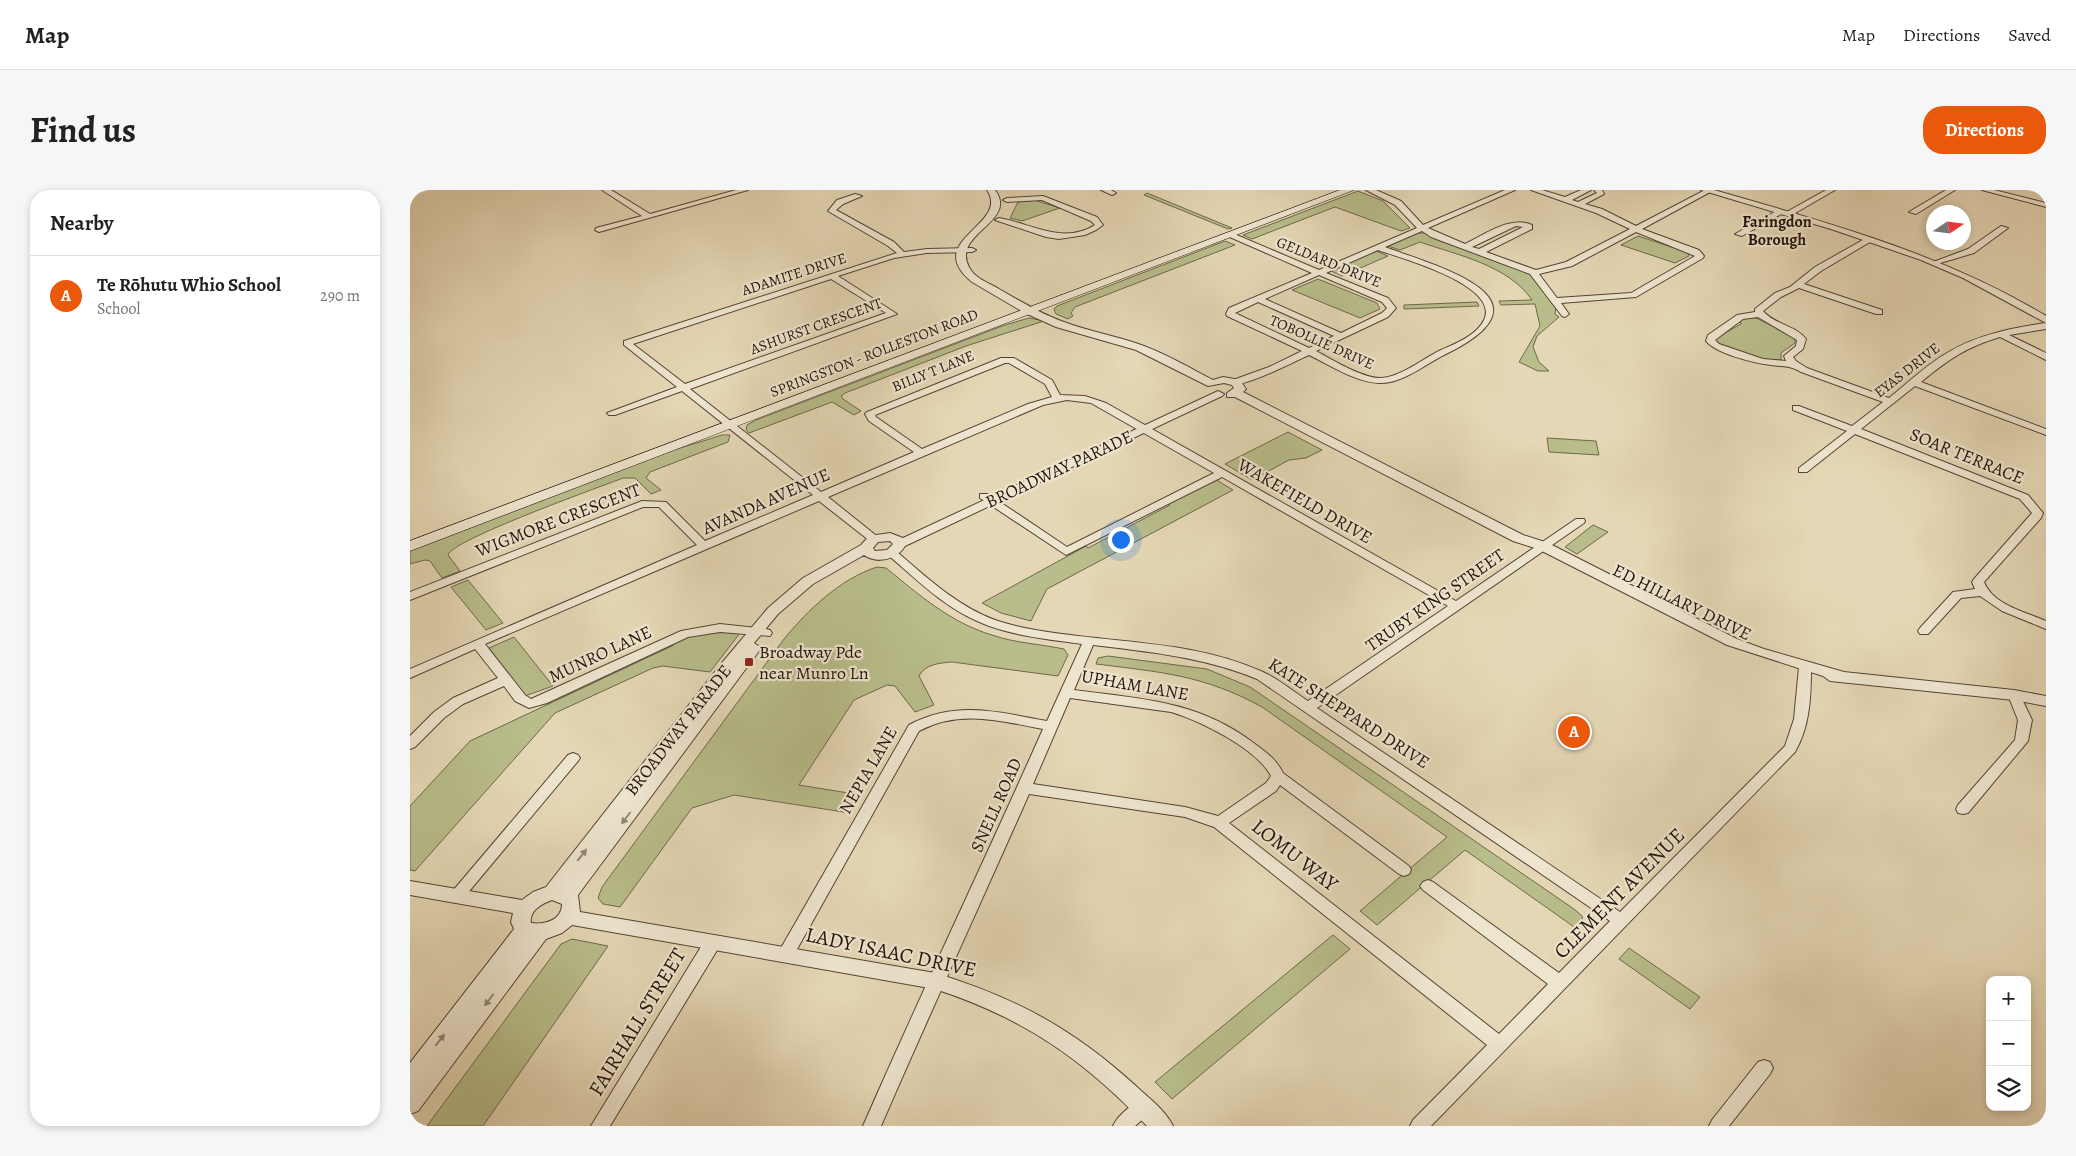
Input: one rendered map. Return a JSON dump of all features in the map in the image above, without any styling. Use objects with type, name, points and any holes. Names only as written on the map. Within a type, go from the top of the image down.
[{"type":"main road","name":"SPRINGSTON - ROLLESTON ROAD","points":[[410,546],[1349,190]]},
{"type":"street","points":[[606,190],[648,216]]},
{"type":"street","points":[[599,230],[744,190]]},
{"type":"street","points":[[967,250],[967,238],[991,218],[996,211],[996,196],[991,190]]},
{"type":"street","points":[[1000,190],[1007,200],[1006,210],[999,220],[977,238],[967,250],[962,262],[968,273],[1067,327],[1138,347],[1215,387],[1236,388]]},
{"type":"street","points":[[1370,190],[1398,203],[1422,228],[1465,247],[1536,273],[1565,314]]},
{"type":"street","points":[[1258,299],[1511,190]]},
{"type":"street","points":[[1535,190],[1605,213],[1636,229],[1696,252],[1700,257],[1633,295],[1557,301]]},
{"type":"street","points":[[1565,200],[1586,190]]},
{"type":"street","points":[[1579,204],[1602,193],[1598,190]]},
{"type":"street","points":[[1536,273],[1569,264],[1706,190],[1871,239],[1937,262],[1988,286],[2046,320]]},
{"type":"street","points":[[1739,234],[1831,190]]},
{"type":"street","points":[[1913,212],[1951,190]]},
{"type":"street","points":[[1986,190],[2046,206]]},
{"type":"street","points":[[858,196],[840,202],[832,211],[891,244],[902,254]]},
{"type":"street","points":[[999,220],[1016,222],[1051,238],[1058,239],[1073,236],[1100,224],[1094,219],[1043,198],[1007,200]]},
{"type":"street","points":[[1465,247],[1517,224],[1529,227],[1479,252]]},
{"type":"street","points":[[1937,262],[1971,251],[2004,228]]},
{"type":"street","points":[[1497,232],[1511,237]]},
{"type":"street","name":"GELDARD DRIVE","points":[[1229,236],[1319,272],[1385,300],[1392,305],[1392,310],[1388,314],[1236,388]]},
{"type":"street","points":[[1759,314],[1761,306],[1798,285],[1818,269],[1871,239]]},
{"type":"street","name":"TOBOLLIE DRIVE","points":[[1258,299],[1230,312],[1236,318],[1364,378],[1390,379],[1468,340],[1487,322],[1490,313],[1489,304],[1474,287],[1451,275],[1378,247]]},
{"type":"street","name":"ADAMITE DRIVE","points":[[683,388],[627,343],[902,254],[967,250]]},
{"type":"street","name":"ASHURST CRESCENT","points":[[683,388],[893,314],[832,276]]},
{"type":"street","points":[[1798,285],[1880,312]]},
{"type":"street","points":[[1258,299],[1341,336]]},
{"type":"street","points":[[1792,363],[1766,363],[1716,346],[1710,341],[1711,337],[1740,317],[1759,314],[1765,319],[1790,330],[1802,339],[1800,347],[1788,356],[1792,363],[1804,370],[1891,402]]},
{"type":"street","name":"EYAS DRIVE","points":[[1803,470],[1949,355],[1969,345],[2001,334],[2046,326]]},
{"type":"street","points":[[2001,334],[2046,357]]},
{"type":"street","name":"BILLY T LANE","points":[[922,453],[872,419],[870,414],[1004,360],[1011,360],[1049,382],[1057,398]]},
{"type":"street","points":[[1915,383],[2046,432]]},
{"type":"street","name":"BROADWAY PARADE","points":[[895,545],[988,498],[1141,427],[1215,387]]},
{"type":"street","points":[[612,413],[683,388],[820,496],[870,547],[883,556],[895,545]]},
{"type":"street","name":"ED HILLARY DRIVE","points":[[1236,388],[1720,645],[1754,659],[1839,676],[2014,695],[2046,701]]},
{"type":"street","name":"AVANDA AVENUE","points":[[410,674],[477,643],[705,547],[1030,406],[1057,398],[1089,399],[1141,427]]},
{"type":"street","points":[[1796,408],[1854,430]]},
{"type":"street","name":"WAKEFIELD DRIVE","points":[[1141,427],[1456,606]]},
{"type":"street","name":"SOAR TERRACE","points":[[1854,430],[2014,492],[2035,508],[2038,513],[2036,518],[1980,576],[1978,582],[1982,592]]},
{"type":"street","points":[[988,498],[1066,552],[1221,473]]},
{"type":"street","name":"WIGMORE CRESCENT","points":[[410,596],[642,504],[654,502],[662,504],[705,547]]},
{"type":"street","name":"TRUBY KING STREET","points":[[1309,707],[1580,521]]},
{"type":"street","name":"KATE SHEPPARD DRIVE","points":[[895,545],[946,596],[980,618],[1038,634],[1193,654],[1220,660],[1261,676],[1622,921]]},
{"type":"street","name":"BROADWAY PARADE","points":[[560,895],[761,632],[812,588],[870,547]]},
{"type":"street","points":[[1924,631],[1957,595],[1982,592],[2002,606],[2046,625]]},
{"type":"street","name":"MUNRO LANE","points":[[477,643],[520,698],[529,704],[535,703],[684,634],[720,628],[761,632]]},
{"type":"street","name":"SNELL ROAD","points":[[872,1126],[935,981],[968,914],[1089,641]]},
{"type":"street","name":"CLEMENT AVENUE","points":[[1419,1126],[1790,749],[1801,724],[1805,670]]},
{"type":"street","points":[[410,744],[439,715],[458,701],[505,680]]},
{"type":"street","name":"UPHAM LANE","points":[[1067,693],[1172,708],[1192,714],[1229,732],[1271,763],[1278,776],[1404,870]]},
{"type":"street","points":[[1963,809],[2021,741],[2025,720],[2014,695]]},
{"type":"street","name":"NEPIA LANE","points":[[785,955],[914,728],[934,717],[955,712],[1052,726]]},
{"type":"street","points":[[456,897],[573,758]]},
{"type":"street","points":[[1219,823],[1271,787],[1278,776]]},
{"type":"street","name":"LOMU WAY","points":[[1024,788],[1185,812],[1200,815],[1219,823],[1499,1044]]},
{"type":"street","points":[[1428,886],[1560,982]]},
{"type":"street","points":[[410,888],[525,908]]},
{"type":"street","points":[[410,1079],[531,932],[555,928],[568,917],[573,905],[560,895],[537,899],[525,908],[520,916],[520,924],[531,932]]},
{"type":"street","name":"LADY ISAAC DRIVE","points":[[568,917],[935,981],[991,999],[1066,1040],[1090,1057],[1162,1126]]},
{"type":"street","points":[[410,1104],[531,932]]},
{"type":"street","name":"FAIRHALL STREET","points":[[600,1126],[713,942]]},
{"type":"street","points":[[1718,1126],[1764,1068]]},
{"type":"street","points":[[1122,1126],[1144,1107]]},
{"type":"green space","points":[[1358,191],[1383,201],[1410,228],[1401,231],[1335,207],[1252,239],[1243,235]]},
{"type":"green space","points":[[1147,193],[1232,228],[1228,229],[1144,195]]},
{"type":"green space","points":[[1034,200],[1060,208],[1022,221],[1010,218],[1018,202]]},
{"type":"green space","points":[[1416,233],[1425,233],[1530,273],[1556,306],[1555,314],[1559,317],[1537,336],[1533,347],[1539,362],[1549,371],[1538,371],[1519,362],[1540,326],[1535,304],[1501,305],[1499,301],[1532,300],[1522,288],[1510,278],[1481,263],[1420,242],[1400,250],[1388,246]]},
{"type":"green space","points":[[1638,236],[1687,252],[1689,256],[1675,263],[1621,245]]},
{"type":"green space","points":[[1225,241],[1235,245],[1075,307],[1071,313],[1073,316],[1068,319],[1056,314],[1054,309],[1057,306]]},
{"type":"green space","points":[[1376,251],[1388,256],[1342,276],[1331,271]]},
{"type":"green space","points":[[1318,279],[1377,303],[1380,309],[1360,318],[1292,290]]},
{"type":"green space","points":[[1477,302],[1479,306],[1404,309],[1404,305]]},
{"type":"green space","points":[[1746,317],[1756,318],[1795,337],[1795,343],[1781,353],[1781,360],[1759,359],[1715,342],[1714,339],[1741,324],[1740,321]]},
{"type":"green space","points":[[1029,318],[1044,321],[966,346],[845,393],[841,396],[843,399],[861,411],[854,415],[832,402],[749,433],[746,430],[747,425],[756,420],[1002,326]]},
{"type":"green space","points":[[1288,432],[1322,450],[1306,458],[1289,460],[1252,480],[1225,464]]},
{"type":"green space","points":[[722,435],[730,435],[728,442],[650,472],[646,478],[661,490],[651,494],[635,478],[623,478],[528,514],[455,548],[448,555],[460,571],[442,578],[430,561],[425,560],[410,564],[410,551],[674,450]]},
{"type":"green space","points":[[1547,438],[1596,441],[1599,455],[1549,452]]},
{"type":"green space","points":[[1215,479],[1233,490],[1047,589],[1031,621],[1001,613],[982,603],[1086,546],[1088,548],[1170,505]]},
{"type":"green space","points":[[1593,525],[1608,532],[1577,554],[1565,547]]},
{"type":"green space","points":[[877,567],[886,568],[936,607],[977,630],[1010,640],[1064,649],[1068,655],[1058,676],[952,662],[943,663],[925,669],[919,676],[934,705],[915,712],[895,686],[887,685],[854,700],[799,785],[861,795],[850,813],[734,795],[692,808],[620,907],[603,904],[598,898],[602,887],[784,639],[803,617],[838,587],[863,572]]},
{"type":"green space","points":[[468,580],[503,623],[486,630],[451,587]]},
{"type":"green space","points":[[712,631],[740,633],[710,672],[663,666],[653,668],[555,713],[415,871],[410,870],[410,806],[470,741],[674,645],[673,643],[687,636]]},
{"type":"green space","points":[[514,637],[553,686],[525,696],[489,648]]},
{"type":"green space","points":[[1108,656],[1207,669],[1250,687],[1574,909],[1582,916],[1583,923],[1577,929],[1465,850],[1377,925],[1360,911],[1447,837],[1262,707],[1241,696],[1201,681],[1181,676],[1096,664],[1098,658]]},
{"type":"green space","points":[[1333,935],[1350,949],[1172,1099],[1155,1082]]},
{"type":"green space","points":[[572,939],[608,946],[483,1126],[427,1126],[561,944]]},
{"type":"green space","points":[[1629,948],[1700,997],[1690,1009],[1619,959]]},
{"type":"place","name":"Broadway Pde near Munro Ln","points":[[749,662]]},
{"type":"place","name":"Te Rōhutu Whio School","points":[[1574,732]]},
{"type":"district","name":"Faringdon Borough","points":[[1777,231]]}]
